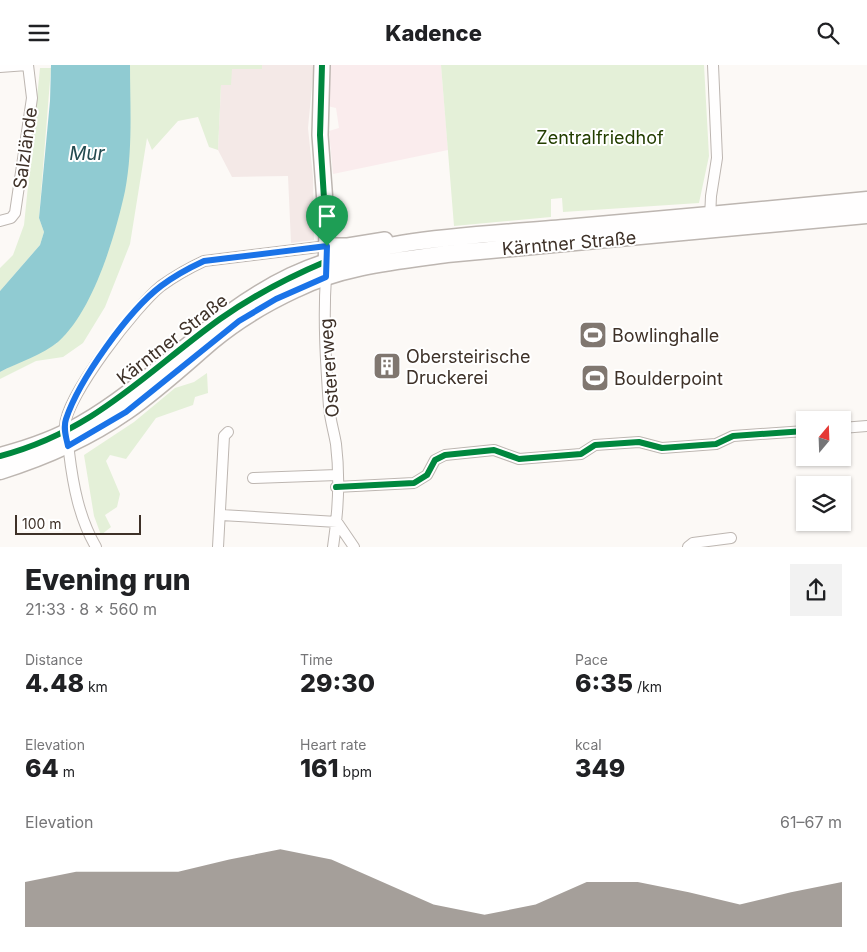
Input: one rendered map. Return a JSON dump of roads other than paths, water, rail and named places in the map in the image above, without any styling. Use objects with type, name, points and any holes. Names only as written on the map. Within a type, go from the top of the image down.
[{"type":"main road","points":[[322,65],[320,135],[327,261]]},
{"type":"main road","name":"Kärntner Straße","points":[[327,261],[380,263],[711,222],[812,202],[867,200]]},
{"type":"main road","name":"Kärntner Straße","points":[[0,471],[66,439],[82,424],[125,395],[241,304],[292,276],[327,261],[416,243],[711,222],[867,215]]},
{"type":"main road","name":"Kärntner Straße","points":[[0,456],[66,439]]},
{"type":"street","points":[[0,67],[27,65]]},
{"type":"street","name":"Salzlände","points":[[0,221],[11,218],[16,213],[32,98],[27,65]]},
{"type":"street","points":[[711,222],[717,158],[713,65]]},
{"type":"street","name":"Kärntner Straße","points":[[66,439],[66,419],[84,382],[136,310],[160,287],[204,261],[327,261]]},
{"type":"street","name":"Ostererweg","points":[[327,261],[324,301],[329,407],[336,446],[337,475],[337,522],[333,547]]},
{"type":"street","points":[[851,428],[867,427]]},
{"type":"street","points":[[218,547],[224,436],[228,432]]},
{"type":"street","points":[[336,487],[414,483],[427,475],[435,460],[445,455],[494,450],[519,459],[581,454],[595,445],[639,442],[662,448],[716,444],[733,437],[796,432]]},
{"type":"street","points":[[66,439],[72,477],[81,511],[96,547]]},
{"type":"street","points":[[253,479],[337,475]]},
{"type":"street","points":[[221,515],[337,522],[354,547]]},
{"type":"street","points":[[688,547],[693,543],[731,538]]},
{"type":"water","name":"Mur","points":[[51,65],[130,65],[131,112],[128,175],[109,251],[82,312],[58,342],[0,372],[0,291],[40,245],[44,232],[39,218],[50,101]]},
{"type":"place","name":"Bowlinghalle","points":[[593,335]]},
{"type":"place","name":"Obersteirische Druckerei","points":[[387,366]]},
{"type":"place","name":"Boulderpoint","points":[[595,378]]},
{"type":"park label","name":"Zentralfriedhof","points":[[600,137]]}]
